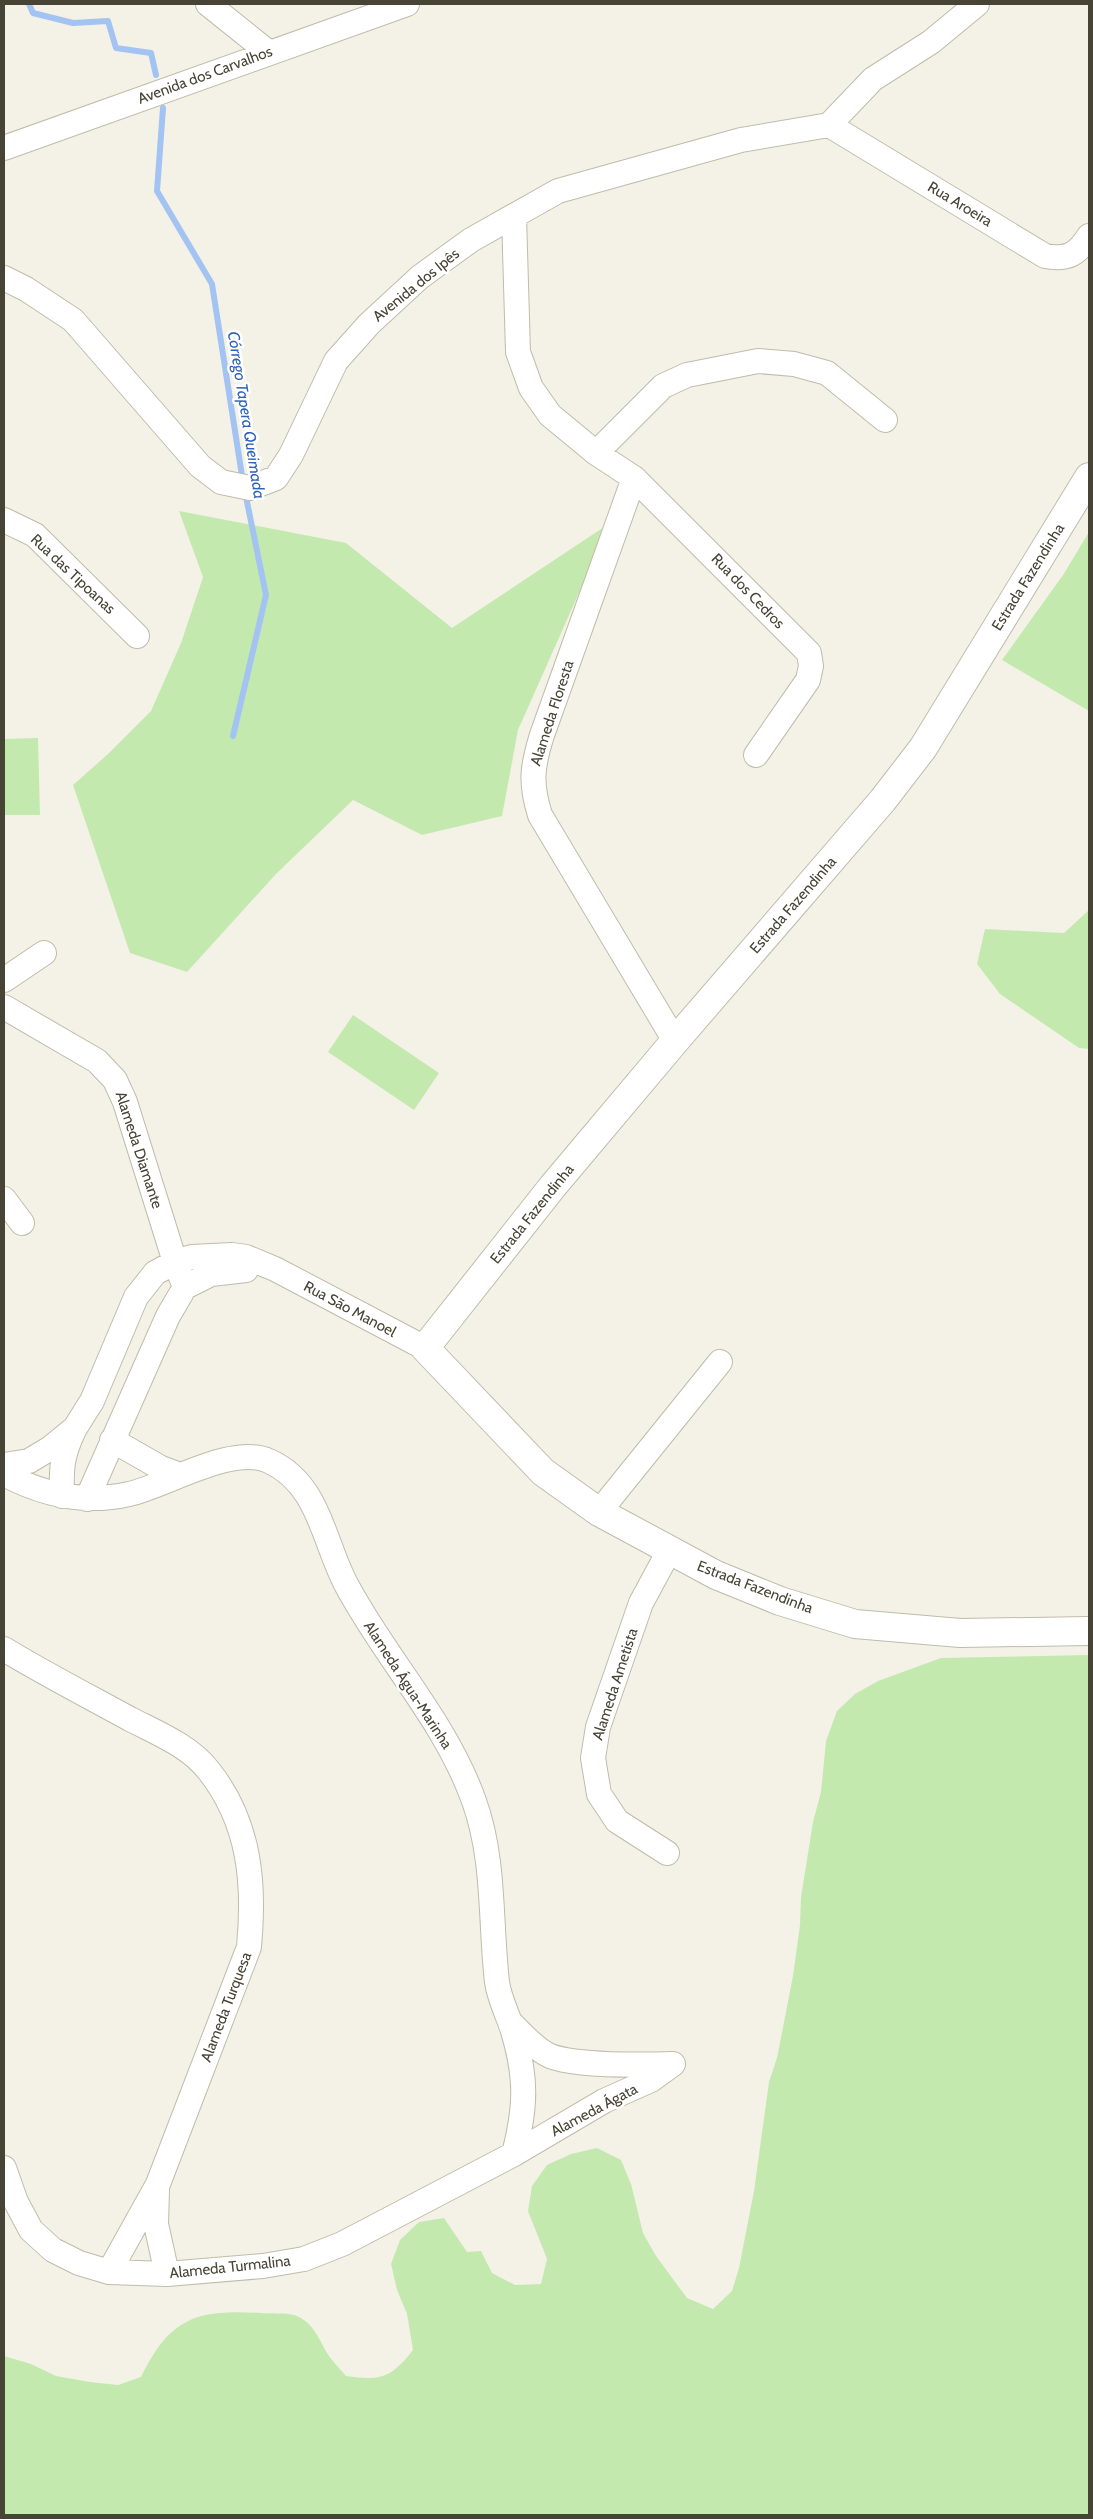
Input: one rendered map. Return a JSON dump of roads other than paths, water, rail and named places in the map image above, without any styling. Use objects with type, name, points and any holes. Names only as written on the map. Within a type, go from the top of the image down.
[{"type":"street","points":[[208,4],[268,52]]},
{"type":"street","name":"Avenida dos Carvalhos","points":[[4,148],[268,52],[407,4]]},
{"type":"street","points":[[829,125],[873,79],[931,42],[977,4]]},
{"type":"street","name":"Avenida dos Ipês","points":[[4,278],[26,289],[73,320],[200,466],[221,482],[250,488],[276,478],[291,455],[336,361],[369,324],[420,277],[472,240],[558,191],[630,169],[741,140],[829,125]]},
{"type":"street","name":"Rua Aroeira","points":[[829,125],[1045,256],[1061,258],[1072,255],[1089,236]]},
{"type":"street","name":"Rua dos Cedros","points":[[514,216],[518,352],[531,388],[550,415],[596,453],[634,478],[809,653],[811,666],[808,680],[756,755]]},
{"type":"street","points":[[596,453],[663,386],[687,376],[758,361],[794,364],[827,373],[885,420]]},
{"type":"street","name":"Estrada Fazendinha","points":[[1089,477],[923,748],[796,902],[674,1041],[553,1186],[425,1348],[543,1472],[599,1512],[716,1575],[771,1597],[855,1624],[960,1633],[1089,1631]]},
{"type":"street","name":"Alameda Floresta","points":[[634,478],[542,735],[533,766],[533,792],[540,814],[674,1041]]},
{"type":"street","name":"Rua das Tipoanas","points":[[4,520],[35,535],[137,636]]},
{"type":"street","points":[[4,980],[44,953]]},
{"type":"street","name":"Alameda Diamante","points":[[4,1007],[97,1061],[115,1080],[125,1102],[174,1262],[185,1287]]},
{"type":"street","points":[[4,1199],[22,1222]]},
{"type":"street","name":"Rua São Manoel","points":[[174,1262],[192,1257],[232,1255],[246,1257],[275,1269],[425,1348]]},
{"type":"street","points":[[62,1496],[61,1466],[64,1450],[92,1401],[136,1297],[155,1273],[174,1262]]},
{"type":"street","name":"Rua São Manoel","points":[[185,1287],[205,1276],[221,1271],[275,1269]]},
{"type":"street","points":[[87,1499],[168,1316],[185,1287]]},
{"type":"street","points":[[136,1297],[168,1316]]},
{"type":"street","points":[[599,1512],[720,1362]]},
{"type":"street","points":[[92,1401],[122,1418]]},
{"type":"street","points":[[4,1465],[29,1461],[49,1450],[75,1428]]},
{"type":"street","points":[[112,1440],[161,1468],[180,1475]]},
{"type":"street","name":"Alameda Água-Marinha","points":[[4,1474],[36,1489],[62,1496],[87,1499],[131,1494],[218,1462],[246,1458],[267,1459],[290,1472],[307,1492],[322,1522],[345,1582],[372,1630],[458,1761],[475,1803],[488,1857],[497,1984],[522,2060],[524,2084],[522,2121],[514,2154]]},
{"type":"street","name":"Alameda Ametista","points":[[667,1853],[617,1821],[599,1794],[594,1758],[598,1727],[641,1603],[669,1551]]},
{"type":"street","name":"Alameda Turquesa","points":[[4,1649],[181,1746],[208,1769],[229,1800],[243,1833],[249,1864],[252,1915],[250,1947],[158,2184],[109,2272]]},
{"type":"street","name":"Alameda Água-Marinha","points":[[510,2023],[532,2044],[550,2056],[635,2065],[673,2064]]},
{"type":"street","name":"Alameda Ágata","points":[[514,2154],[604,2101],[651,2080],[673,2064]]},
{"type":"street","name":"Alameda Turmalina","points":[[4,2168],[16,2202],[31,2230],[53,2250],[79,2263],[109,2272],[167,2274],[264,2266],[304,2259],[342,2244],[514,2154]]},
{"type":"street","name":"Alameda Turquesa","points":[[158,2184],[156,2224],[167,2274]]},
{"type":"waterway","name":"Córrego Tapera Queimada","points":[[29,4],[33,13],[73,23],[108,21],[116,48],[151,53],[156,75]]},
{"type":"waterway","name":"Córrego Tapera Queimada","points":[[163,108],[157,191],[212,284],[243,482]]},
{"type":"waterway","name":"Córrego Tapera Queimada","points":[[233,736],[266,595],[245,492]]}]
